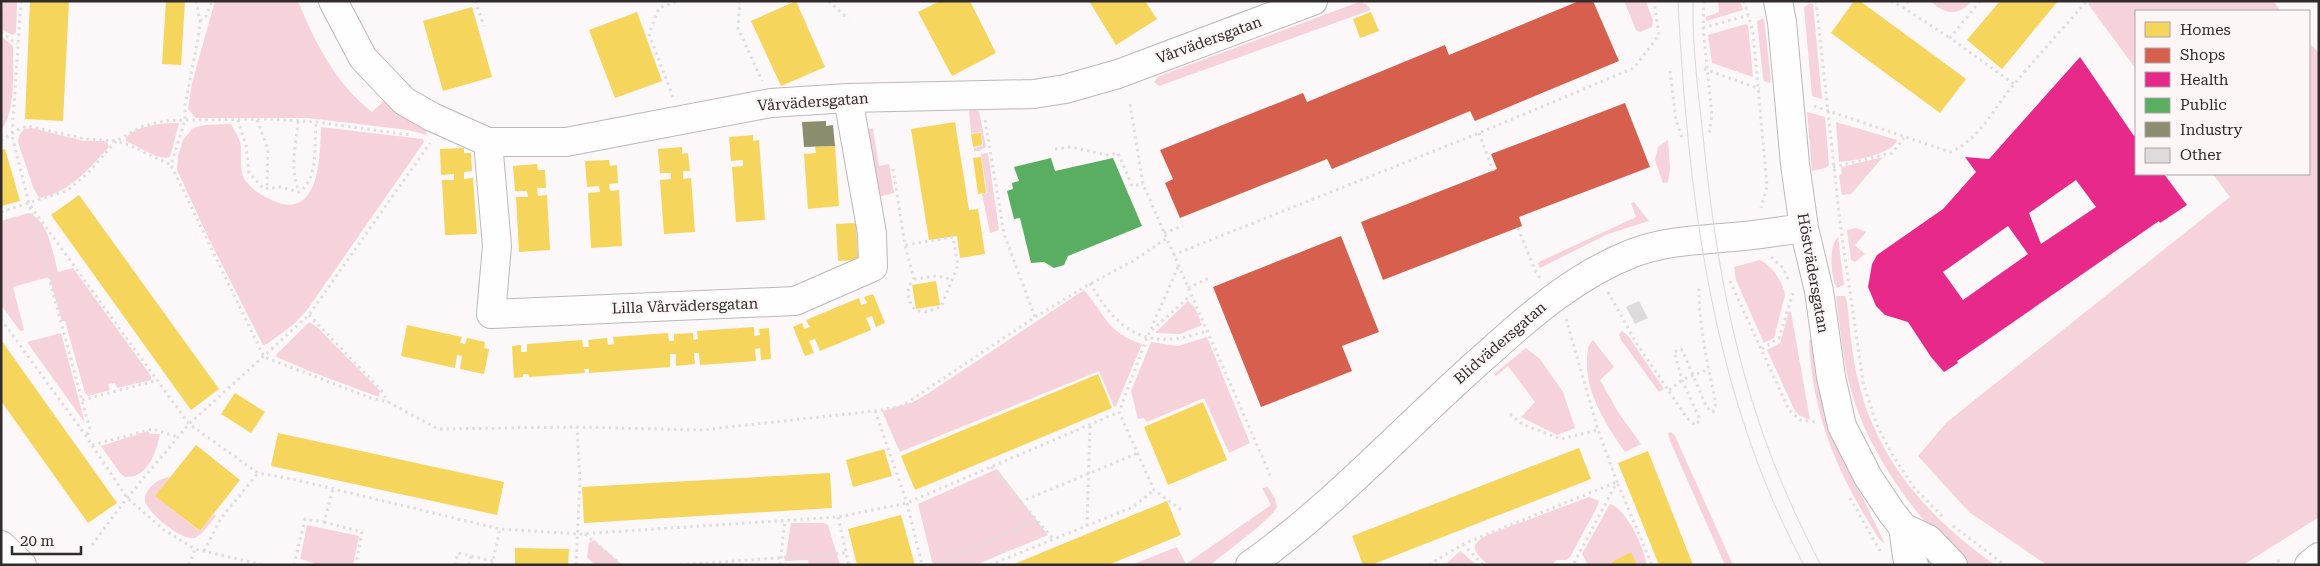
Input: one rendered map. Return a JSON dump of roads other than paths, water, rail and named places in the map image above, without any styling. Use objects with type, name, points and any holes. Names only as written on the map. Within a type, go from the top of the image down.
[{"type":"street","name":"Vårvädersgatan","points":[[332,1],[363,58],[404,101],[423,126],[488,142],[566,142],[772,103],[848,98],[1034,94],[1083,84],[1118,74],[1313,1]]},
{"type":"street","name":"Höstvädersgatan","points":[[1778,1],[1782,22],[1788,97],[1804,228],[1819,291],[1831,377],[1842,426],[1868,477],[1903,527],[1907,557],[1914,565]]},
{"type":"street","name":"Lilla Vårvädersgatan","points":[[488,142],[496,246],[491,314],[795,301],[873,266],[869,218],[848,98]]},
{"type":"street","name":"Blidvädersgatan","points":[[1250,565],[1297,531],[1464,374],[1553,297],[1611,263],[1634,253],[1668,244],[1804,228]]},
{"type":"street","name":"Höstvädersgatan","points":[[1903,527],[1928,539],[1953,565]]},
{"type":"street","points":[[1,545],[22,565]]},
{"type":"street","points":[[2309,565],[2319,557]]},
{"type":"tram line","points":[[1678,1],[1682,74],[1689,146],[1698,219],[1710,291],[1726,362],[1746,431],[1772,499],[1804,565]]},
{"type":"tram line","points":[[1693,1],[1695,55],[1704,145],[1719,256],[1729,309],[1741,361],[1774,463],[1795,514],[1821,565]]}]
